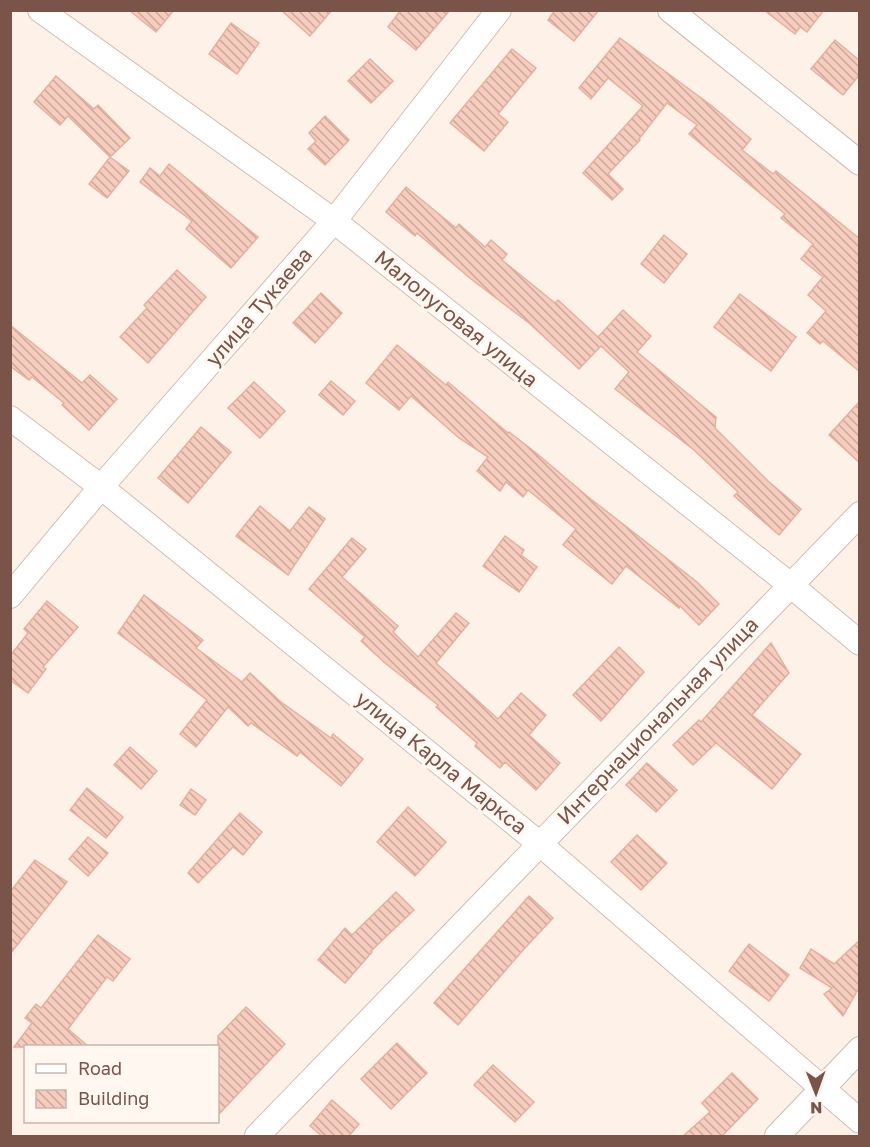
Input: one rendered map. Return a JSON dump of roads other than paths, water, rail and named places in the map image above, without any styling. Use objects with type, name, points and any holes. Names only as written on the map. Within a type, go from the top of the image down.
[{"type":"street","name":"Малолуговая улица","points":[[40,10],[334,221],[860,643]]},
{"type":"street","name":"улица Тукаева","points":[[10,596],[101,487],[334,221],[499,10]]},
{"type":"street","points":[[670,10],[860,163]]},
{"type":"street","name":"улица Карла Маркса","points":[[10,418],[101,487],[540,844],[860,1121]]},
{"type":"street","name":"Интернациональная улица","points":[[257,1137],[860,513]]},
{"type":"street","points":[[777,1137],[860,1049]]}]
